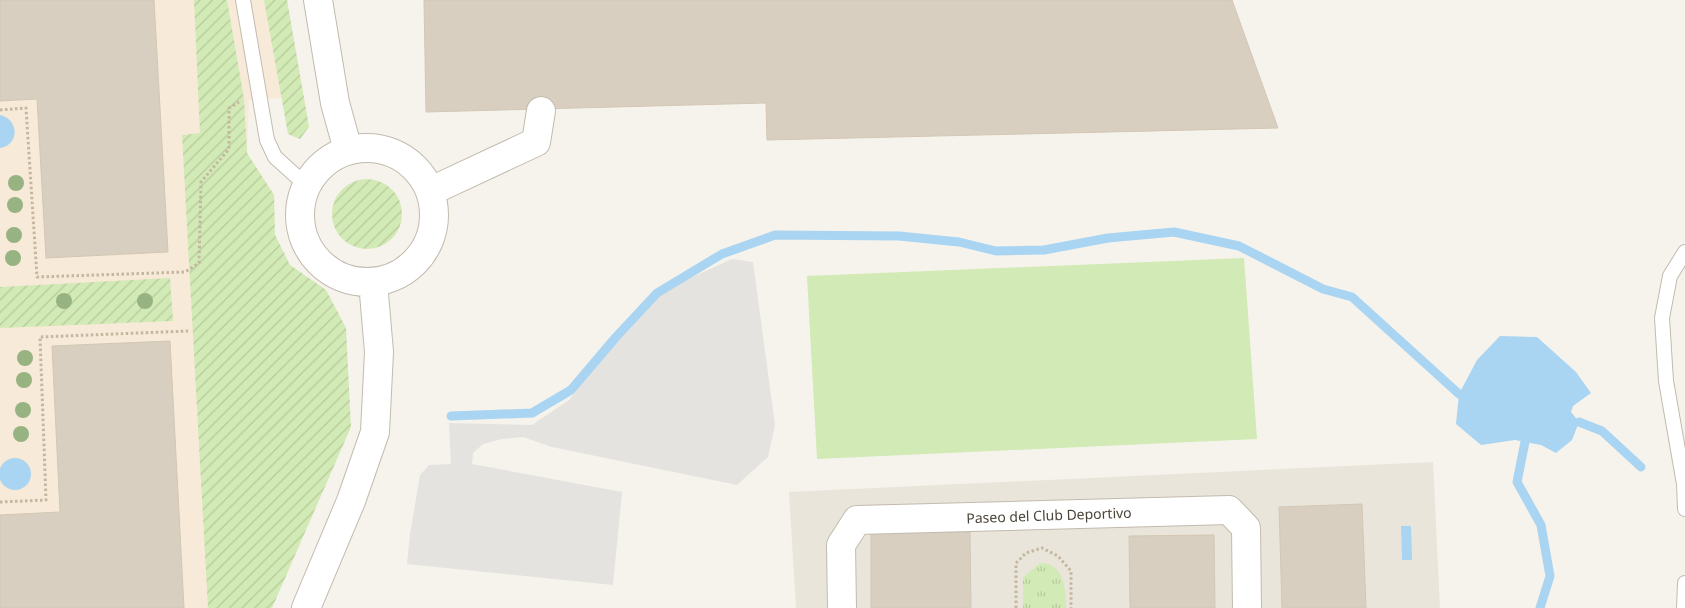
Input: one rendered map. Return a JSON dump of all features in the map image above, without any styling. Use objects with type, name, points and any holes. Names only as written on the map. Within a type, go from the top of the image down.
[{"type":"street","points":[[318,0],[335,103],[348,150]]},
{"type":"street","points":[[430,191],[536,142],[541,111]]},
{"type":"street","points":[[368,147],[388,150],[406,159],[420,173],[430,191],[434,211],[433,232],[424,251],[411,266],[393,277],[373,282],[353,281],[334,274],[318,261],[306,244],[300,225],[300,204],[306,185],[316,169],[331,157],[348,150],[368,147]]},
{"type":"street","points":[[306,608],[351,501],[375,432],[379,352],[373,282]]},
{"type":"street","name":"Paseo del Club Deportivo","points":[[842,608],[841,545],[857,520],[1229,510],[1246,528],[1247,608]]},
{"type":"lane","points":[[244,0],[267,140],[275,157],[306,185]]},
{"type":"lane","points":[[1685,252],[1670,276],[1662,318],[1666,380],[1684,484],[1685,509]]},
{"type":"lane","points":[[1684,608],[1685,583]]},
{"type":"path","points":[[0,110],[26,108],[37,276],[184,272],[199,263],[201,182],[229,149],[229,108],[244,99]]},
{"type":"path","points":[[0,502],[46,500],[40,337],[188,331]]},
{"type":"path","points":[[1016,608],[1016,563],[1026,553],[1042,548],[1058,556],[1070,571],[1071,608]]},
{"type":"shaded area","points":[[0,0],[287,0],[309,127],[300,139],[289,135],[282,98],[249,100],[247,153],[274,195],[275,235],[290,265],[326,290],[346,328],[271,608],[0,608]]},
{"type":"shaded area","points":[[732,259],[753,262],[775,425],[768,457],[737,485],[552,447],[523,437],[502,439],[483,444],[473,453],[472,464],[622,492],[613,585],[407,564],[420,475],[429,465],[451,464],[449,423],[532,425],[569,400],[657,293]]},
{"type":"shaded area","points":[[1433,462],[1440,608],[796,608],[789,492]]},
{"type":"green space","points":[[194,0],[227,0],[244,99],[247,153],[274,195],[275,235],[290,265],[326,290],[346,328],[351,427],[272,608],[208,608],[182,135],[200,133]]},
{"type":"green space","points":[[264,0],[287,0],[309,127],[300,139],[288,134]]},
{"type":"green space","points":[[367,179],[380,182],[392,189],[399,201],[402,214],[399,227],[392,239],[380,246],[367,249],[354,246],[342,239],[335,227],[332,214],[335,201],[342,189],[354,182]]},
{"type":"green space","points":[[1244,258],[1257,439],[817,459],[807,276]]},
{"type":"green space","points":[[170,278],[173,321],[0,328],[0,287]]},
{"type":"green space","points":[[1040,563],[1048,564],[1059,572],[1064,586],[1066,608],[1023,608],[1023,577]]},
{"type":"water","points":[[0,115],[11,121],[15,132],[11,142],[7,146],[0,148]]},
{"type":"water","points":[[1500,336],[1537,337],[1576,372],[1591,393],[1573,406],[1571,412],[1579,422],[1572,440],[1556,453],[1541,445],[1515,440],[1481,445],[1456,424],[1459,394],[1477,360]]},
{"type":"water","points":[[15,458],[27,462],[31,474],[27,486],[15,490],[3,486],[-1,474],[3,462]]},
{"type":"water","points":[[1401,526],[1411,526],[1412,560],[1402,560]]},
{"type":"building","points":[[0,0],[154,0],[168,252],[46,258],[37,99],[0,101]]},
{"type":"building","points":[[424,0],[1232,0],[1278,128],[767,140],[766,103],[426,112]]},
{"type":"building","points":[[170,341],[184,608],[0,608],[0,515],[60,512],[52,346]]},
{"type":"building","points":[[1362,504],[1366,608],[1282,608],[1279,507]]},
{"type":"building","points":[[970,532],[971,608],[871,608],[871,533]]},
{"type":"building","points":[[1214,535],[1215,608],[1130,608],[1129,536]]},
{"type":"waterway","points":[[451,416],[532,413],[571,390],[657,293],[722,254],[775,235],[899,236],[959,242],[996,251],[1044,250],[1108,238],[1174,232],[1239,246],[1323,289],[1352,297],[1459,394]]},
{"type":"waterway","points":[[1579,422],[1602,431],[1641,467]]},
{"type":"waterway","points":[[1525,442],[1517,482],[1541,525],[1550,576],[1540,608]]}]
